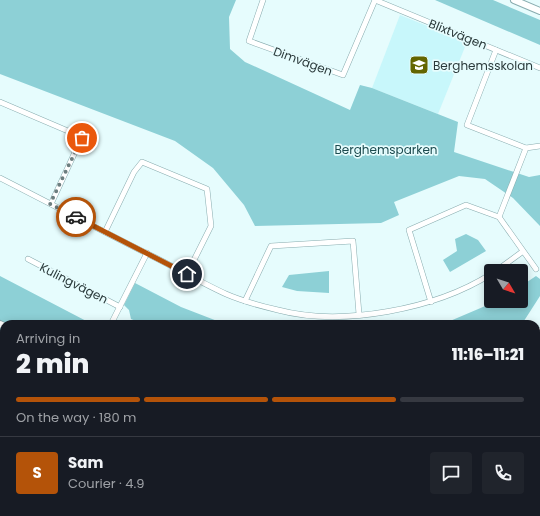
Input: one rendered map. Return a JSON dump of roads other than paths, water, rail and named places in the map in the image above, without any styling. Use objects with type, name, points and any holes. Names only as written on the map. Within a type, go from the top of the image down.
[{"type":"street","name":"Dimvägen","points":[[263,0],[249,41],[343,75],[375,0]]},
{"type":"street","name":"Blixtvägen","points":[[375,0],[540,68]]},
{"type":"street","points":[[514,0],[540,11]]},
{"type":"street","points":[[496,50],[467,125],[526,148],[540,146]]},
{"type":"street","points":[[0,102],[82,138],[50,204]]},
{"type":"street","points":[[499,217],[526,148]]},
{"type":"street","points":[[105,232],[134,172],[142,162],[207,189],[211,226],[187,274]]},
{"type":"street","points":[[0,178],[227,294],[280,311],[314,315],[342,316],[393,311],[431,302],[466,288],[484,278]]},
{"type":"street","points":[[431,302],[409,230],[466,205],[499,217],[522,252],[536,269]]},
{"type":"street","points":[[245,301],[271,246],[353,241],[359,314]]},
{"type":"street","points":[[506,264],[522,252]]},
{"type":"street","points":[[113,320],[147,253]]},
{"type":"street","name":"Kulingvägen","points":[[28,259],[120,307]]},
{"type":"place","name":"Berghemsskolan","points":[[419,65]]},
{"type":"park label","name":"Berghemsparken","points":[[386,149]]}]
